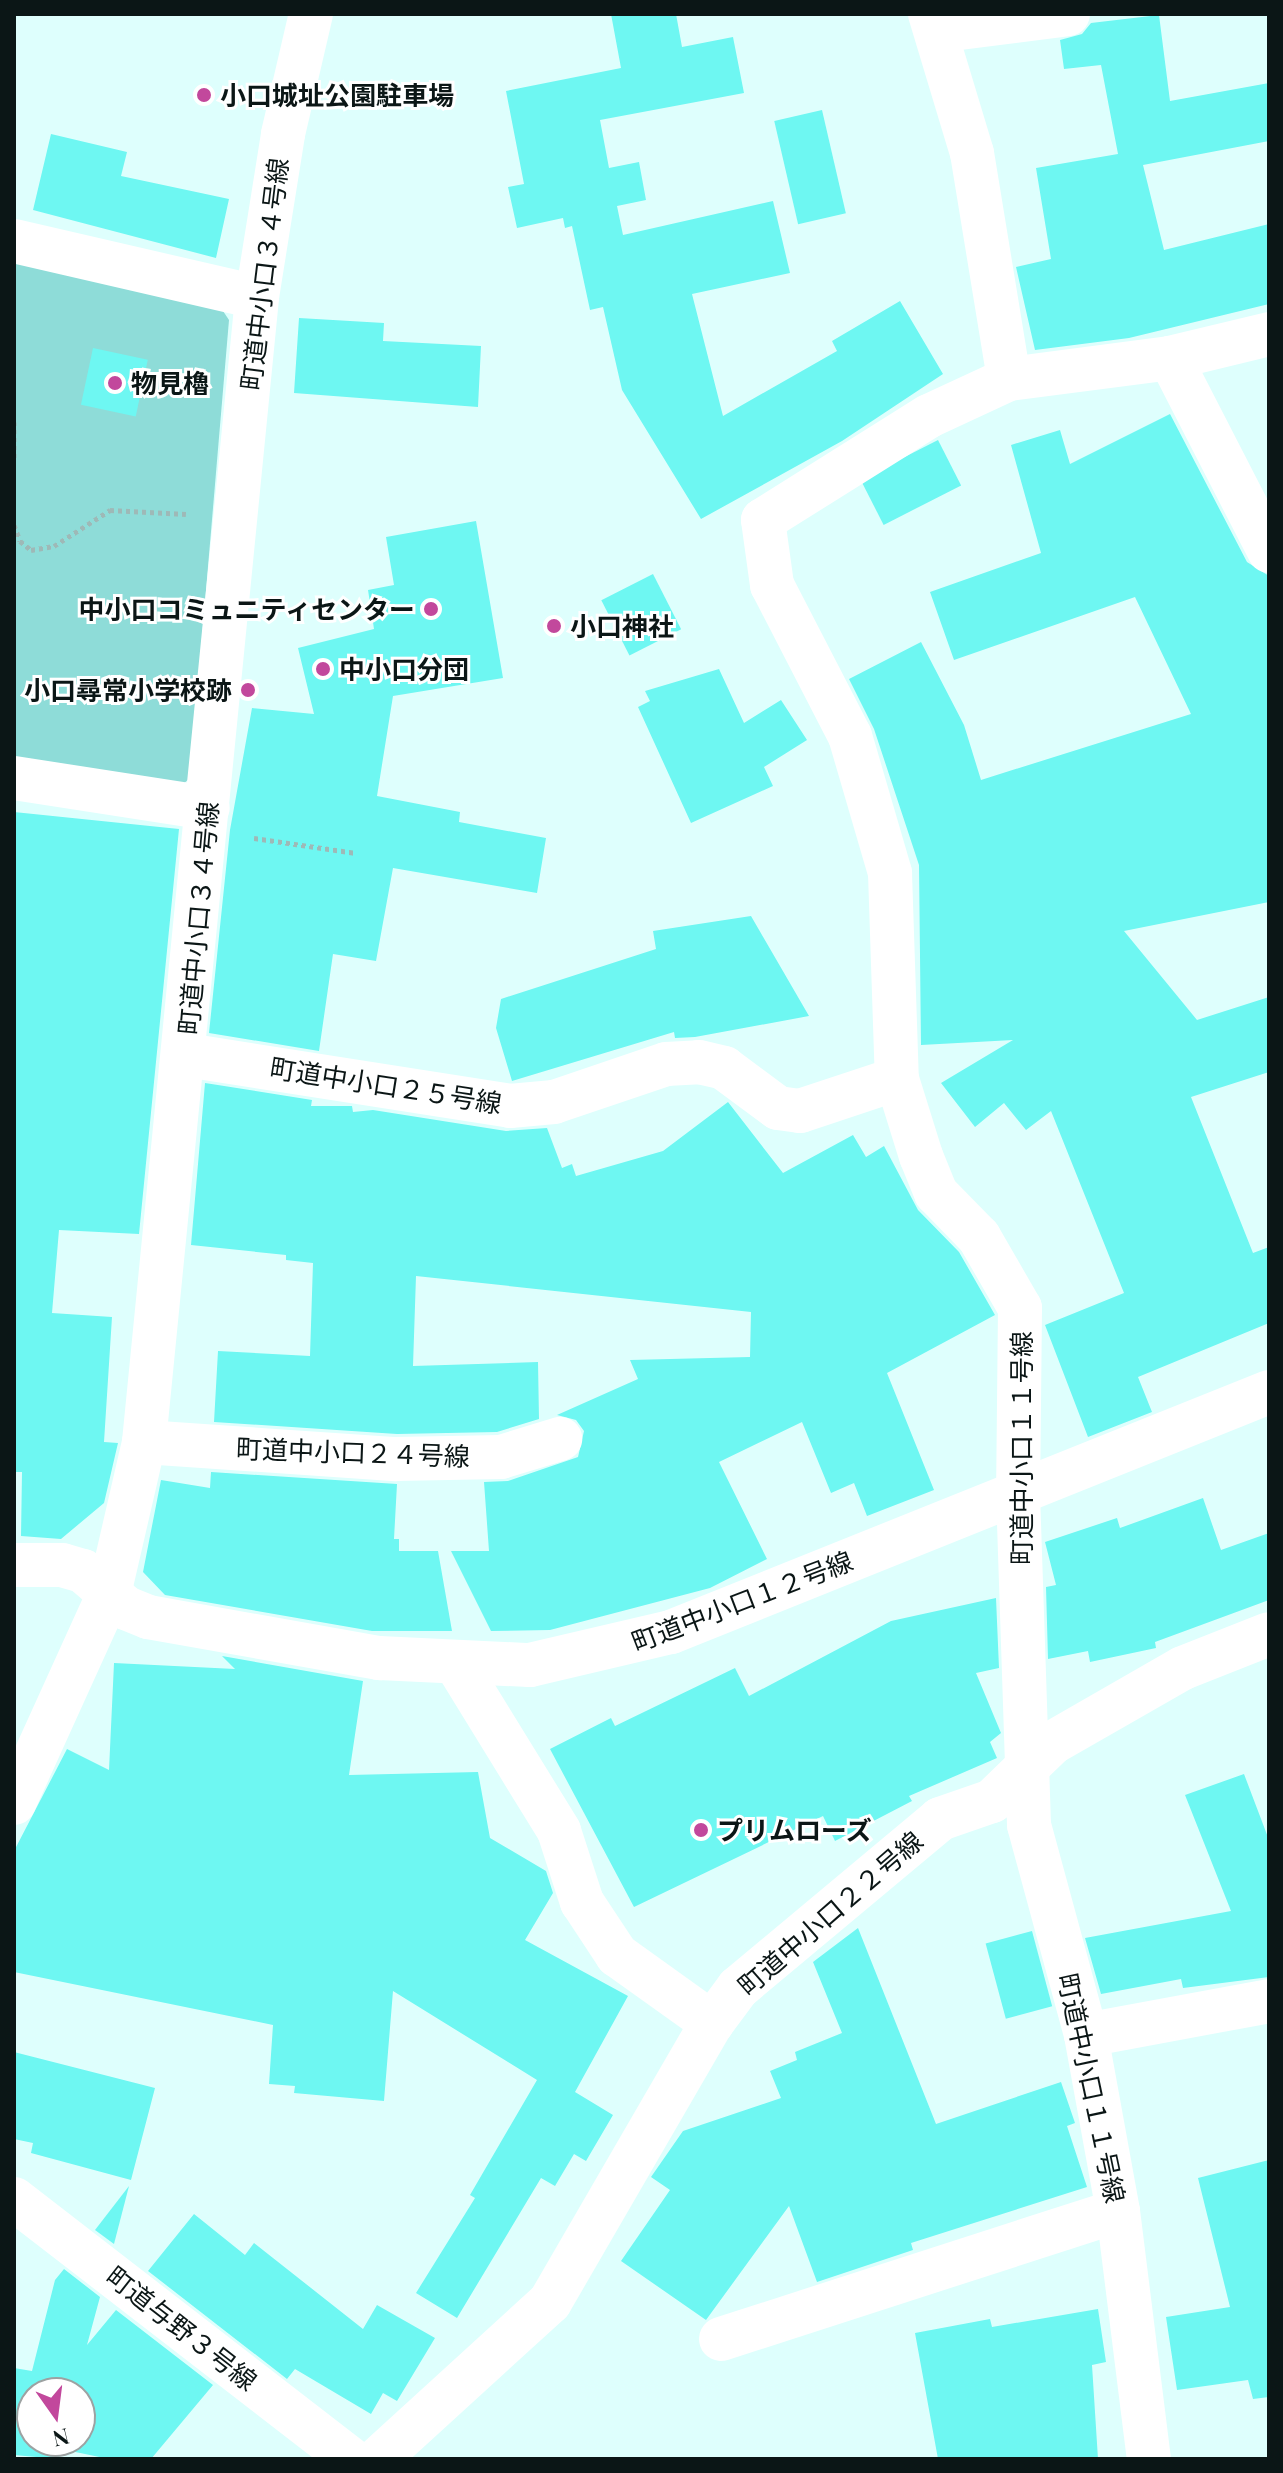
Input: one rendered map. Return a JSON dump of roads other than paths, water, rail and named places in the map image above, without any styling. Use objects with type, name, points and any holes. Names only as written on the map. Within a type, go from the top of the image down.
[{"type":"street","name":"町道中小口３４号線","points":[[14,1803],[109,1594],[144,1442],[186,1055],[257,297],[283,134],[311,14]]},
{"type":"street","points":[[1068,14],[933,22],[988,224],[1009,379],[1170,358],[1269,334]]},
{"type":"street","points":[[14,241],[257,297]]},
{"type":"street","points":[[1170,358],[1269,551]]},
{"type":"street","name":"町道中小口１１号線","points":[[1009,379],[929,416],[763,520],[772,585],[850,736],[890,873],[897,1079],[936,1193],[979,1237],[1020,1308],[1018,1493],[1029,1825],[1086,2035],[1118,2211],[1149,2459]]},
{"type":"street","points":[[14,778],[207,820]]},
{"type":"street","name":"町道中小口２５号線","points":[[186,1055],[510,1106],[554,1102],[666,1064],[699,1062],[724,1068],[778,1108],[800,1111],[897,1079]]},
{"type":"street","name":"町道中小口１２号線","points":[[14,1565],[62,1565],[83,1571],[109,1594],[148,1617],[379,1658],[457,1665],[530,1665],[671,1632],[1269,1392]]},
{"type":"street","name":"町道中小口２４号線","points":[[144,1442],[396,1459],[501,1457],[560,1439]]},
{"type":"street","name":"町道中小口２２号線","points":[[378,2459],[550,2302],[712,2023],[738,1988],[940,1819],[992,1801],[1052,1743],[1183,1668],[1269,1634]]},
{"type":"street","points":[[457,1665],[559,1831],[582,1902],[617,1955],[712,2023]]},
{"type":"street","points":[[1086,2035],[1269,2001]]},
{"type":"street","name":"町道与野３号線","points":[[14,2199],[350,2459]]},
{"type":"street","points":[[721,2339],[1118,2211]]},
{"type":"place","name":"小口城址公園駐車場","points":[[204,95]]},
{"type":"place","name":"物見櫓","points":[[115,383]]},
{"type":"place","name":"中小口コミュニティセンター","points":[[431,609]]},
{"type":"place","name":"小口神社","points":[[554,626]]},
{"type":"place","name":"中小口分団","points":[[323,669]]},
{"type":"place","name":"小口尋常小学校跡","points":[[248,690]]},
{"type":"place","name":"プリムローズ","points":[[701,1830]]}]
